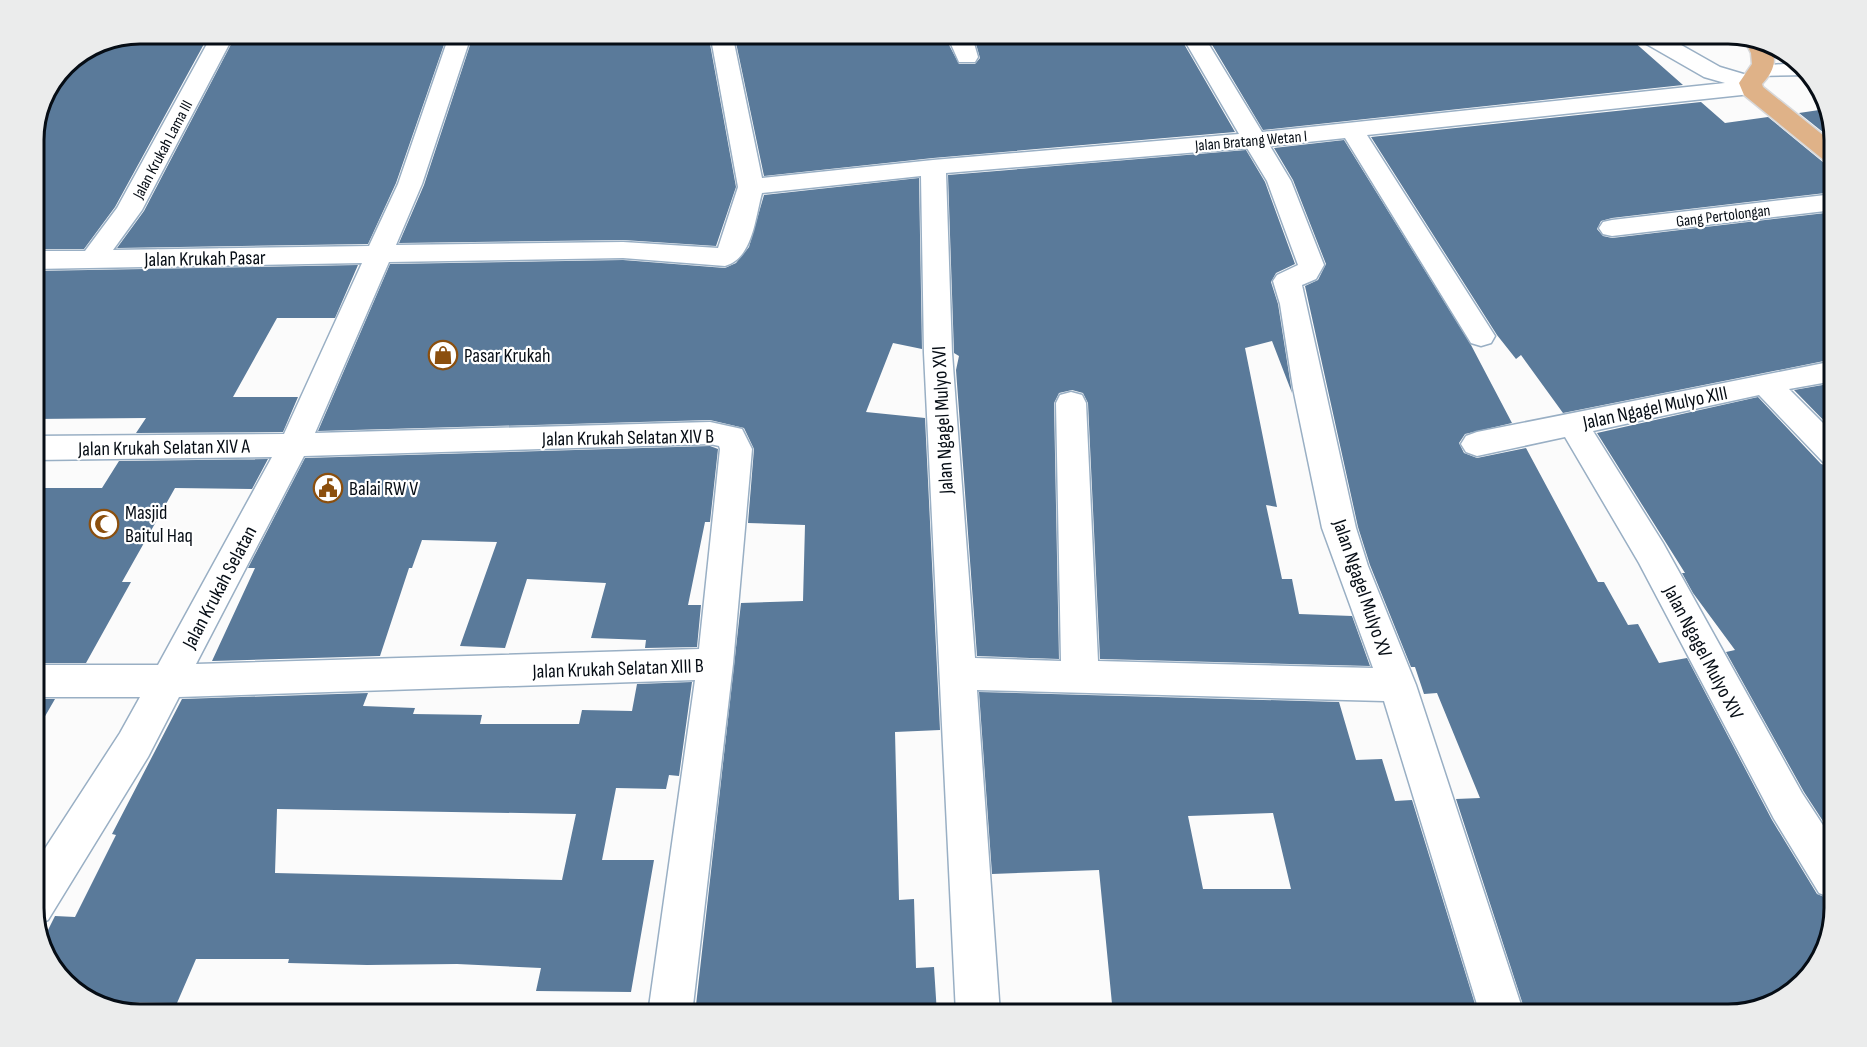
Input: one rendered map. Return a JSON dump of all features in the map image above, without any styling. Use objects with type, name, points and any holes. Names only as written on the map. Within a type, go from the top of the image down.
[{"type":"main road","points":[[1760,50],[1765,60],[1755,80],[1823,145]]},
{"type":"street","name":"Jalan Krukah Lama III","points":[[92,260],[134,202],[218,44]]},
{"type":"street","name":"Jalan Krukah Selatan","points":[[44,888],[134,745],[295,444],[420,158],[456,44]]},
{"type":"street","points":[[723,44],[751,187]]},
{"type":"street","points":[[961,44],[967,57]]},
{"type":"street","points":[[1198,44],[1256,140]]},
{"type":"street","points":[[1663,44],[1712,72],[1755,80],[1795,72]]},
{"type":"street","name":"Jalan Bratang Wetan I","points":[[751,187],[933,167],[1352,130],[1755,80]]},
{"type":"street","points":[[1352,130],[1481,336]]},
{"type":"street","name":"Jalan Ngagel Mulyo XV","points":[[1256,140],[1279,181],[1286,205],[1305,243],[1311,265],[1306,273],[1287,281],[1294,304],[1308,388],[1339,528],[1351,566],[1398,685],[1499,1004]]},
{"type":"street","name":"Jalan Ngagel Mulyo XVI","points":[[933,167],[938,353],[977,1004]]},
{"type":"street","name":"Jalan Krukah Pasar","points":[[44,260],[623,250],[725,257],[733,250],[751,187]]},
{"type":"street","name":"Gang Pertolongan","points":[[1612,228],[1823,203]]},
{"type":"street","name":"Jalan Ngagel Mulyo XIII","points":[[1477,444],[1574,425],[1765,382],[1823,374]]},
{"type":"street","points":[[1765,382],[1823,443]]},
{"type":"street","points":[[1071,403],[1080,676]]},
{"type":"street","name":"Jalan Ngagel Mulyo XIV","points":[[1574,425],[1651,552],[1788,806],[1824,863]]},
{"type":"street","name":"Jalan Krukah Selatan XIV B","points":[[295,444],[710,434],[731,437],[736,448],[715,664]]},
{"type":"street","name":"Jalan Krukah Selatan XIV A","points":[[44,448],[295,444]]},
{"type":"street","name":"Jalan Krukah Selatan XIII B","points":[[44,681],[169,681],[715,664],[671,1004]]},
{"type":"street","points":[[956,674],[1398,685]]},
{"type":"building","points":[[204,44],[115,207],[84,249],[44,249],[44,133],[51,103],[60,86],[86,60],[121,45]]},
{"type":"building","points":[[231,44],[444,44],[396,183],[368,244],[117,248],[144,211]]},
{"type":"building","points":[[470,44],[710,44],[736,187],[716,246],[623,240],[399,243],[424,185]]},
{"type":"building","points":[[736,44],[949,44],[959,64],[975,64],[980,58],[976,44],[1184,44],[1235,132],[933,158],[764,176]]},
{"type":"building","points":[[1212,44],[1636,44],[1683,85],[1263,130]]},
{"type":"building","points":[[1701,102],[1725,123],[1768,117],[1823,162],[1823,193],[1612,218],[1601,221],[1597,229],[1603,236],[1612,238],[1823,213],[1823,361],[1563,413],[1521,355],[1516,359],[1497,335],[1371,137]]},
{"type":"building","points":[[1818,110],[1823,132],[1799,113]]},
{"type":"building","points":[[1344,140],[1471,345],[1512,423],[1465,434],[1459,443],[1464,453],[1477,458],[1526,448],[1598,582],[1604,582],[1628,625],[1638,624],[1659,663],[1687,658],[1772,820],[1817,894],[1824,897],[1823,920],[1811,956],[1786,984],[1776,991],[1752,1000],[1728,1004],[1523,1004],[1456,799],[1480,798],[1437,693],[1424,694],[1415,667],[1411,667],[1370,565],[1358,527],[1305,286],[1318,280],[1326,264],[1293,180],[1274,148]]},
{"type":"building","points":[[1246,150],[1265,182],[1295,264],[1276,273],[1271,282],[1278,304],[1292,393],[1272,341],[1245,348],[1277,507],[1266,505],[1282,579],[1292,579],[1299,614],[1352,616],[1370,666],[1100,659],[1088,403],[1083,393],[1072,390],[1059,393],[1054,403],[1059,659],[977,656],[956,370],[959,356],[954,353],[948,175]]},
{"type":"building","points":[[919,178],[922,349],[893,343],[866,412],[925,418],[940,730],[895,732],[899,900],[914,899],[916,968],[934,967],[936,1004],[696,1004],[741,603],[803,601],[805,525],[748,523],[754,449],[744,428],[710,420],[318,431],[390,264],[623,260],[725,268],[736,263],[749,247],[764,195]]},
{"type":"building","points":[[358,265],[335,318],[277,318],[233,397],[298,397],[283,432],[136,433],[146,418],[44,419],[44,271]]},
{"type":"building","points":[[1823,385],[1823,420],[1794,390]]},
{"type":"building","points":[[1758,397],[1823,465],[1824,822],[1804,792],[1726,652],[1735,650],[1693,593],[1682,573],[1685,573],[1597,433]]},
{"type":"building","points":[[710,446],[718,449],[710,522],[705,522],[688,605],[701,605],[697,647],[645,648],[646,640],[591,638],[606,583],[527,579],[505,648],[460,646],[497,542],[422,540],[412,568],[409,568],[380,656],[212,661],[255,568],[248,568],[305,458]]},
{"type":"building","points":[[268,459],[252,489],[175,488],[122,582],[131,582],[86,663],[44,663],[44,488],[102,488],[119,461]]},
{"type":"building","points":[[692,682],[679,776],[669,775],[666,789],[616,788],[602,860],[654,860],[631,992],[536,991],[541,968],[457,964],[288,963],[289,959],[196,959],[177,1003],[124,1002],[91,991],[81,984],[63,966],[51,944],[47,932],[55,916],[75,917],[116,835],[112,834],[182,699],[368,693],[363,706],[415,708],[413,714],[482,715],[480,724],[579,724],[582,710],[632,711],[637,684]],"holes":[[[277,809],[576,814],[562,880],[275,873]]]},
{"type":"building","points":[[979,692],[1339,702],[1356,760],[1382,759],[1395,801],[1412,800],[1475,1004],[1112,1004],[1099,870],[992,874]],"holes":[[[1273,813],[1291,889],[1203,889],[1188,816]]]},
{"type":"building","points":[[44,699],[55,699],[44,718]]},
{"type":"place","name":"Pasar Krukah","points":[[443,355]]},
{"type":"place","name":"Balai RW V","points":[[328,488]]},
{"type":"place","name":"Masjid Baitul Haq","points":[[104,524]]}]
